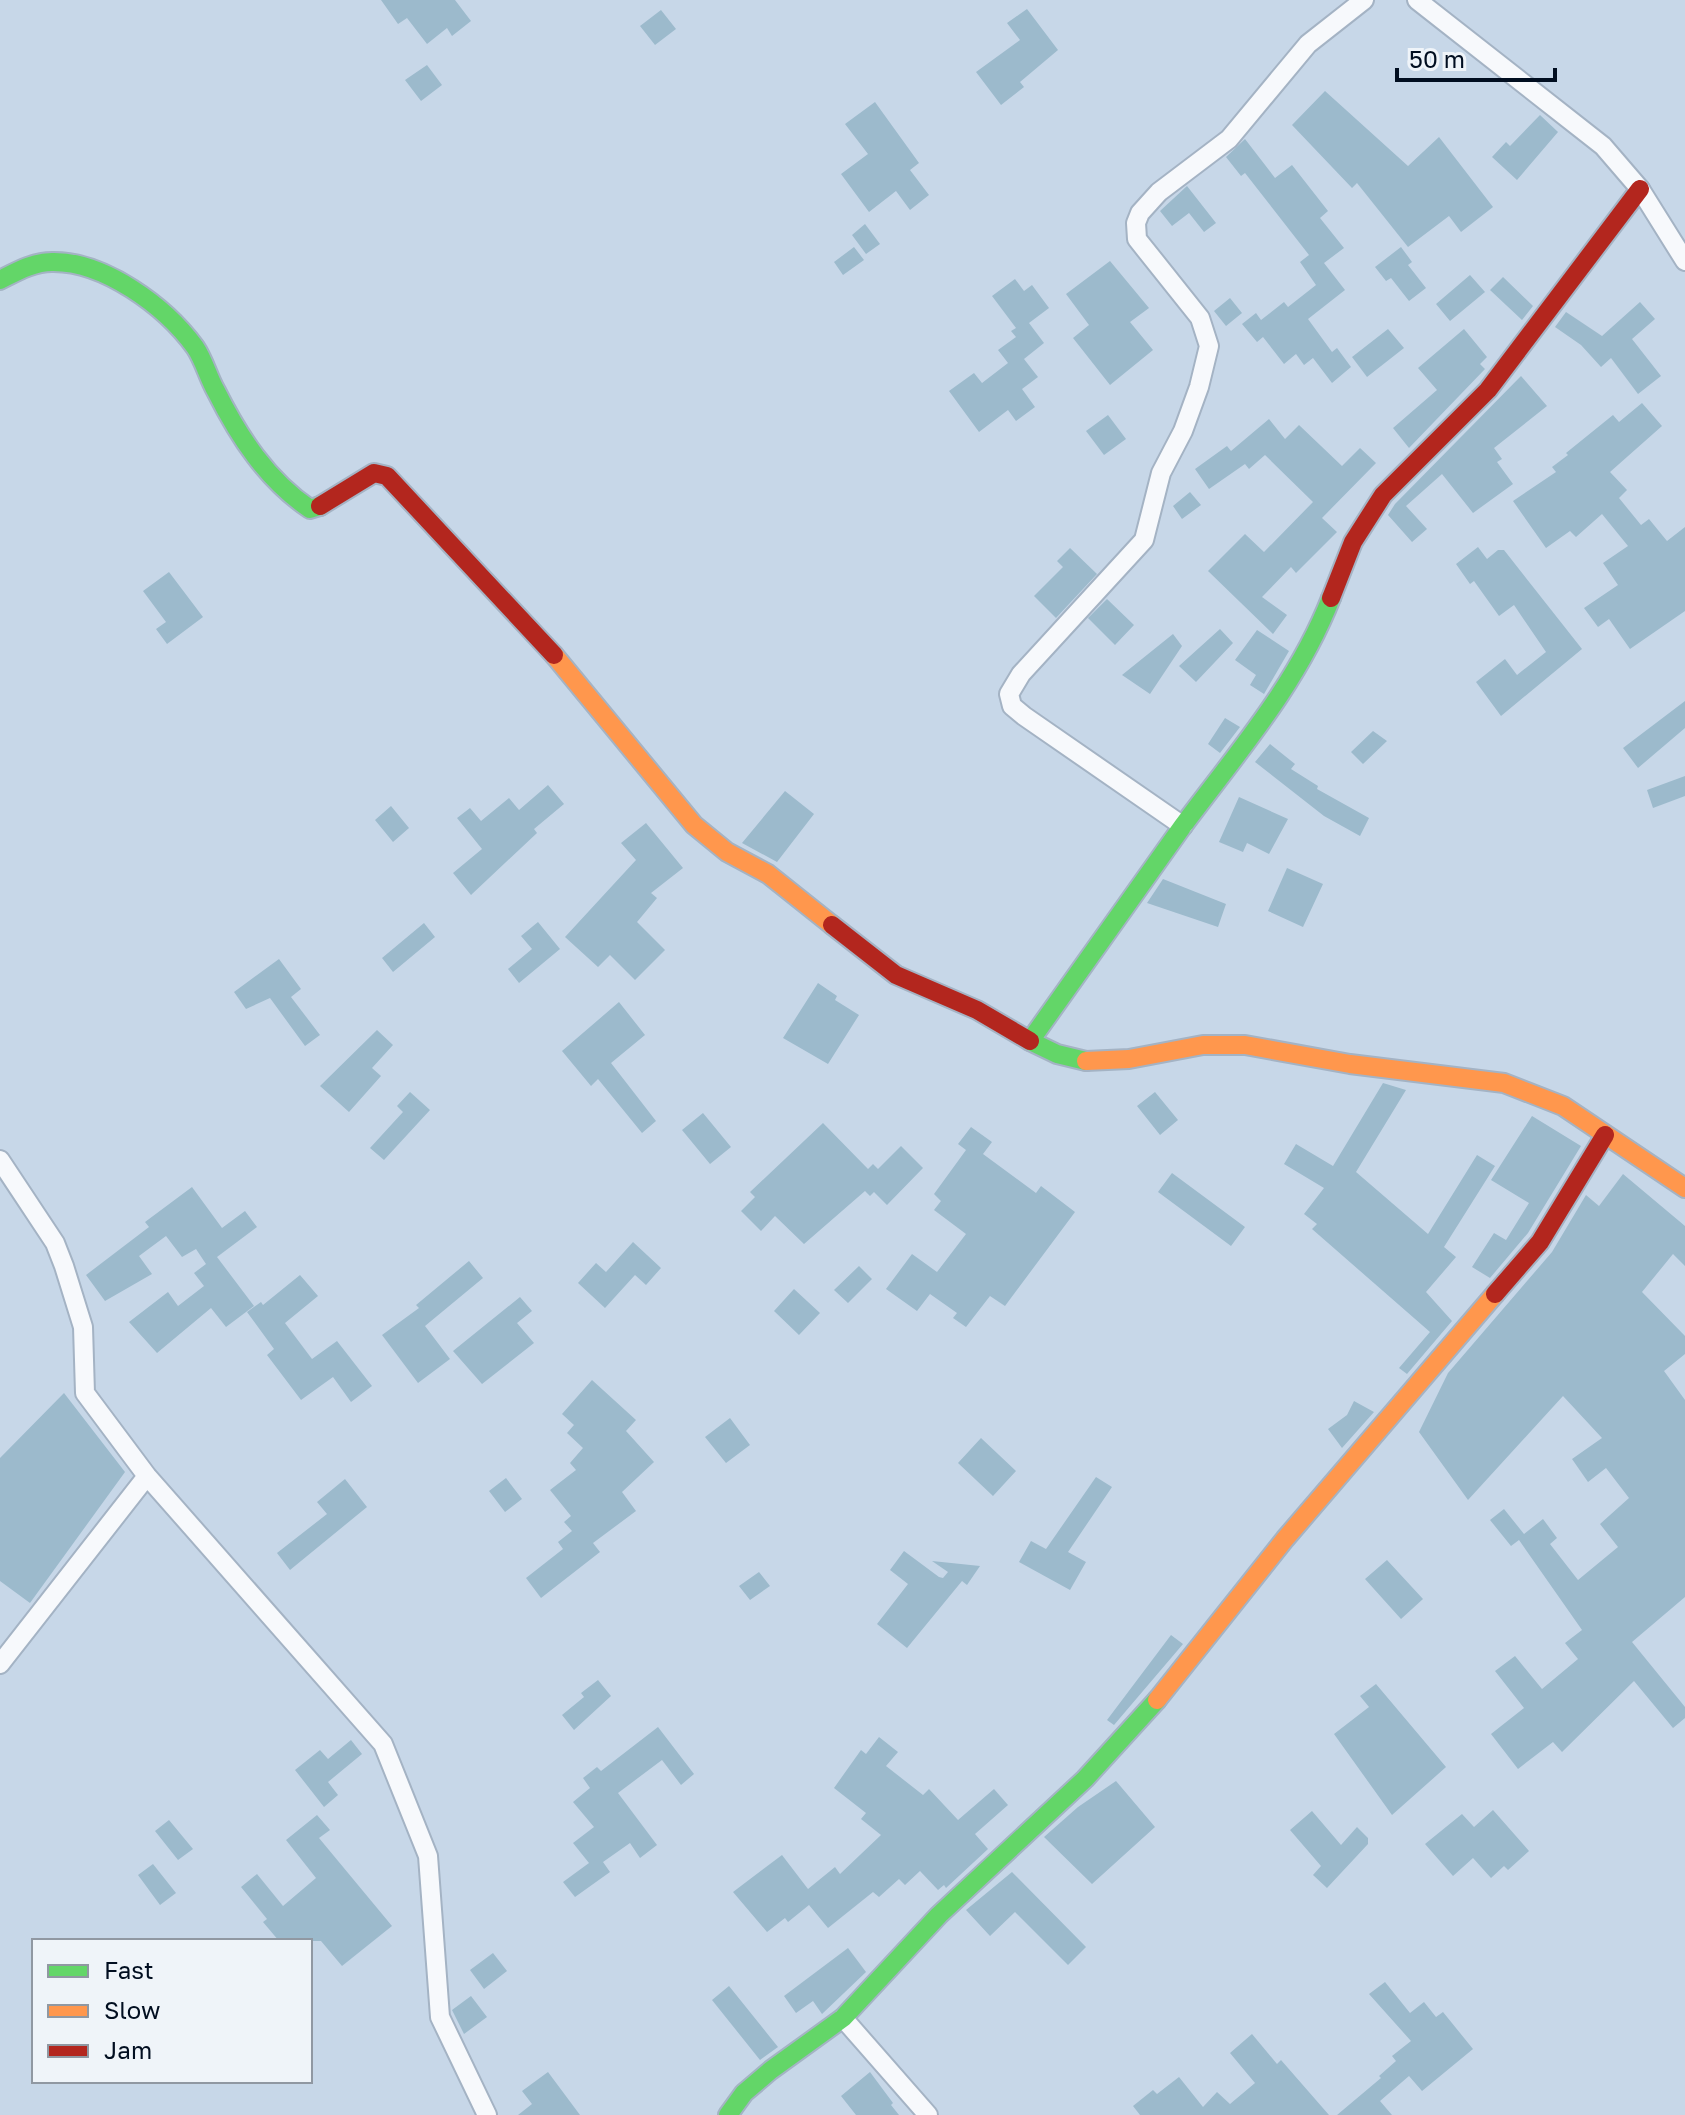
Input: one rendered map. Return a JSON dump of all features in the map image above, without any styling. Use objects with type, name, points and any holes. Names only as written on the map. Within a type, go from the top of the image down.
[{"type":"street","points":[[1183,826],[1024,716],[1012,706],[1009,694],[1021,674],[1133,556],[1144,540],[1161,473],[1183,431],[1199,387],[1209,346],[1200,318],[1137,239],[1140,213],[1159,192],[1229,139],[1308,44],[1364,0]]},
{"type":"street","points":[[1417,0],[1556,111],[1582,126],[1640,189],[1685,261]]},
{"type":"street","points":[[1030,1041],[1183,826],[1275,706],[1319,629],[1353,542],[1383,495],[1488,390],[1640,189]]},
{"type":"street","points":[[0,280],[30,265],[53,262],[74,265],[138,294],[194,346],[248,447],[290,496],[310,509],[328,503],[374,473],[387,476],[538,636],[694,825],[727,852],[768,874],[896,975],[977,1010],[1067,1059],[1103,1064],[1203,1045],[1233,1044],[1347,1063],[1502,1082],[1552,1100],[1685,1188]]},
{"type":"street","points":[[728,2115],[744,2093],[771,2070],[843,2018],[939,1915],[1085,1779],[1169,1687],[1285,1539],[1540,1242],[1605,1135]]},
{"type":"street","points":[[0,1160],[55,1243],[64,1266],[83,1327],[85,1393],[147,1476],[383,1744],[428,1856],[440,2017],[487,2115]]},
{"type":"street","points":[[0,1664],[147,1476]]},
{"type":"street","points":[[843,2018],[928,2115]]},
{"type":"building","points":[[381,0],[455,0],[471,21],[452,36],[447,28],[427,44],[407,18],[398,24]]},
{"type":"building","points":[[1027,9],[1058,50],[1020,82],[1024,87],[1001,105],[976,72],[1020,40],[1007,23]]},
{"type":"building","points":[[661,10],[676,29],[655,45],[640,26]]},
{"type":"building","points":[[427,65],[442,85],[421,101],[405,80]]},
{"type":"building","points":[[1325,91],[1408,166],[1439,137],[1493,207],[1461,232],[1449,216],[1408,247],[1357,183],[1352,188],[1292,125]]},
{"type":"building","points":[[875,102],[919,163],[910,170],[929,195],[910,210],[896,191],[869,212],[841,174],[868,154],[845,124]]},
{"type":"building","points":[[1540,115],[1558,132],[1517,180],[1492,157],[1506,142],[1510,146]]},
{"type":"building","points":[[1245,139],[1275,178],[1292,165],[1328,211],[1320,218],[1344,248],[1324,263],[1345,290],[1308,319],[1332,352],[1337,348],[1351,367],[1332,383],[1313,358],[1304,365],[1296,354],[1284,364],[1263,337],[1257,342],[1242,324],[1256,313],[1261,320],[1284,302],[1288,307],[1316,285],[1300,262],[1309,255],[1245,173],[1241,176],[1226,157]]},
{"type":"building","points":[[1187,186],[1216,223],[1204,232],[1189,213],[1172,226],[1160,211]]},
{"type":"building","points":[[865,224],[880,244],[866,254],[852,235]]},
{"type":"building","points":[[854,247],[864,260],[843,275],[834,262]]},
{"type":"building","points":[[1401,247],[1412,262],[1408,265],[1426,288],[1409,301],[1391,278],[1386,281],[1375,267]]},
{"type":"building","points":[[1110,261],[1149,308],[1130,322],[1153,350],[1110,385],[1073,338],[1089,325],[1066,294]]},
{"type":"building","points":[[1470,275],[1485,292],[1450,321],[1436,304]]},
{"type":"building","points":[[1503,277],[1533,306],[1522,320],[1490,290]]},
{"type":"building","points":[[1015,279],[1024,291],[1032,285],[1049,308],[1029,323],[1044,343],[1024,359],[1038,377],[1022,389],[1035,407],[1016,421],[1008,410],[979,432],[949,391],[974,373],[982,383],[1008,363],[998,350],[1016,337],[1011,331],[1016,328],[992,296]]},
{"type":"building","points":[[1230,298],[1242,313],[1226,326],[1214,311]]},
{"type":"building","points":[[1640,302],[1655,319],[1632,339],[1661,376],[1638,394],[1611,358],[1601,367],[1581,345],[1555,327],[1566,312],[1602,336]]},
{"type":"building","points":[[1388,329],[1404,348],[1367,377],[1352,357]]},
{"type":"building","points":[[1464,329],[1487,357],[1480,364],[1485,369],[1409,448],[1393,428],[1437,390],[1418,368]]},
{"type":"building","points":[[1521,376],[1547,406],[1494,448],[1502,459],[1497,462],[1513,484],[1473,513],[1442,474],[1406,506],[1427,529],[1412,542],[1388,515],[1395,504]]},
{"type":"building","points":[[1642,403],[1662,426],[1610,472],[1627,490],[1619,498],[1641,525],[1649,519],[1667,541],[1685,527],[1685,611],[1630,649],[1609,619],[1598,627],[1584,608],[1618,585],[1603,563],[1628,546],[1602,514],[1576,537],[1570,531],[1546,548],[1513,501],[1556,472],[1552,467],[1568,455],[1566,453],[1613,415],[1619,422]]},
{"type":"building","points":[[1108,415],[1126,439],[1104,455],[1086,431]]},
{"type":"building","points":[[1269,419],[1285,439],[1299,425],[1342,466],[1360,448],[1376,463],[1322,518],[1337,532],[1296,573],[1291,567],[1262,597],[1287,615],[1273,634],[1208,571],[1245,534],[1264,552],[1313,502],[1265,455],[1249,469],[1245,464],[1209,489],[1195,469],[1227,446],[1231,451]]},
{"type":"building","points":[[1190,492],[1201,505],[1182,519],[1173,506]]},
{"type":"building","points":[[1478,547],[1487,559],[1498,550],[1504,550],[1582,649],[1501,716],[1476,682],[1505,659],[1517,675],[1546,652],[1514,605],[1499,616],[1474,581],[1470,584],[1456,564]]},
{"type":"building","points":[[1070,548],[1097,574],[1056,618],[1034,596],[1063,567],[1057,561]]},
{"type":"building","points":[[169,572],[203,617],[167,644],[156,629],[166,622],[143,591]]},
{"type":"building","points":[[1107,599],[1134,625],[1115,645],[1088,618]]},
{"type":"building","points":[[1220,629],[1233,643],[1196,682],[1179,666]]},
{"type":"building","points":[[1257,630],[1289,651],[1264,694],[1250,685],[1256,675],[1235,660]]},
{"type":"building","points":[[1173,634],[1182,646],[1150,694],[1122,675]]},
{"type":"building","points":[[1685,701],[1685,728],[1638,768],[1623,748]]},
{"type":"building","points":[[1225,718],[1240,727],[1220,753],[1208,744]]},
{"type":"building","points":[[1373,731],[1387,741],[1363,764],[1351,752]]},
{"type":"building","points":[[1270,744],[1295,764],[1291,769],[1318,786],[1317,789],[1369,818],[1360,836],[1324,816],[1255,762]]},
{"type":"building","points":[[1685,776],[1685,796],[1653,808],[1647,790]]},
{"type":"building","points":[[548,785],[564,804],[534,829],[537,833],[471,895],[453,873],[482,849],[457,818],[470,808],[481,821],[509,798],[519,810]]},
{"type":"building","points":[[785,791],[814,814],[777,862],[742,843]]},
{"type":"building","points":[[1239,797],[1288,819],[1269,854],[1247,843],[1243,852],[1219,842]]},
{"type":"building","points":[[391,806],[409,828],[393,842],[375,820]]},
{"type":"building","points":[[646,823],[683,868],[651,893],[657,898],[637,922],[665,950],[635,980],[610,955],[598,967],[565,937],[636,860],[621,843]]},
{"type":"building","points":[[1287,868],[1323,884],[1303,927],[1268,911]]},
{"type":"building","points":[[1163,879],[1226,904],[1218,927],[1147,903]]},
{"type":"building","points":[[538,922],[560,949],[519,983],[508,969],[532,949],[521,936]]},
{"type":"building","points":[[424,923],[435,937],[393,972],[382,958]]},
{"type":"building","points":[[279,959],[301,989],[291,997],[320,1035],[305,1046],[270,998],[246,1009],[234,992]]},
{"type":"building","points":[[818,983],[837,996],[835,1000],[859,1015],[828,1064],[783,1038]]},
{"type":"building","points":[[619,1002],[645,1035],[611,1063],[656,1121],[642,1133],[598,1079],[591,1086],[562,1051]]},
{"type":"building","points":[[377,1030],[393,1045],[372,1068],[381,1076],[349,1112],[320,1086]]},
{"type":"building","points":[[1383,1083],[1406,1090],[1356,1172],[1428,1234],[1477,1155],[1495,1166],[1444,1247],[1456,1257],[1426,1292],[1452,1321],[1407,1374],[1399,1368],[1430,1332],[1312,1229],[1317,1224],[1304,1214],[1324,1188],[1284,1164],[1296,1144],[1333,1166]]},
{"type":"building","points":[[410,1092],[430,1110],[384,1160],[370,1148],[403,1112],[397,1106]]},
{"type":"building","points":[[1155,1092],[1178,1120],[1160,1135],[1137,1106]]},
{"type":"building","points":[[703,1113],[731,1147],[710,1164],[682,1130]]},
{"type":"building","points":[[1532,1116],[1581,1146],[1528,1233],[1490,1278],[1472,1267],[1494,1233],[1506,1240],[1529,1203],[1491,1180]]},
{"type":"building","points":[[823,1123],[868,1169],[873,1164],[878,1169],[901,1146],[923,1168],[887,1205],[874,1192],[870,1196],[865,1191],[804,1244],[775,1216],[761,1231],[741,1211],[755,1197],[750,1192]]},
{"type":"building","points":[[971,1127],[992,1142],[983,1154],[1036,1193],[1041,1186],[1075,1212],[1005,1306],[990,1296],[966,1327],[953,1318],[957,1313],[930,1294],[917,1311],[886,1289],[912,1254],[937,1272],[966,1234],[934,1210],[941,1201],[934,1194],[966,1150],[958,1144]]},
{"type":"building","points":[[1172,1173],[1245,1227],[1231,1246],[1158,1192]]},
{"type":"building","points":[[1623,1174],[1685,1226],[1685,1266],[1673,1254],[1642,1292],[1685,1336],[1685,1354],[1664,1371],[1685,1400],[1685,1597],[1632,1642],[1685,1707],[1685,1718],[1673,1728],[1634,1681],[1562,1752],[1553,1742],[1518,1769],[1491,1734],[1524,1708],[1495,1671],[1515,1656],[1542,1689],[1578,1659],[1565,1643],[1582,1630],[1519,1540],[1511,1546],[1490,1520],[1504,1509],[1524,1534],[1543,1519],[1557,1538],[1550,1544],[1578,1580],[1618,1547],[1600,1524],[1629,1498],[1606,1468],[1588,1482],[1572,1459],[1602,1438],[1563,1396],[1468,1500],[1419,1432],[1448,1373],[1552,1252],[1586,1195],[1599,1206]]},
{"type":"building","points":[[192,1187],[222,1228],[245,1211],[257,1227],[217,1257],[254,1306],[226,1327],[211,1308],[157,1353],[129,1322],[168,1292],[178,1306],[204,1286],[194,1273],[206,1264],[196,1249],[182,1257],[166,1236],[139,1256],[152,1274],[105,1301],[86,1275],[149,1227],[145,1222]]},
{"type":"building","points":[[633,1242],[661,1268],[646,1285],[635,1275],[605,1308],[578,1283],[596,1263],[606,1272]]},
{"type":"building","points":[[469,1261],[483,1278],[425,1326],[450,1359],[418,1383],[382,1335],[419,1308],[416,1305]]},
{"type":"building","points":[[859,1266],[872,1279],[848,1303],[834,1290]]},
{"type":"building","points":[[300,1275],[318,1296],[285,1323],[312,1359],[337,1341],[372,1386],[351,1402],[333,1377],[301,1400],[267,1355],[274,1349],[247,1312],[261,1302],[263,1305]]},
{"type":"building","points":[[794,1289],[820,1313],[799,1335],[774,1311]]},
{"type":"building","points":[[520,1297],[532,1311],[517,1323],[534,1343],[482,1384],[453,1351]]},
{"type":"building","points":[[592,1380],[636,1420],[626,1431],[654,1462],[622,1492],[636,1511],[593,1543],[600,1552],[541,1598],[526,1578],[563,1549],[558,1542],[572,1531],[564,1522],[571,1516],[550,1490],[576,1470],[570,1463],[583,1448],[567,1433],[574,1425],[562,1414]]},
{"type":"building","points":[[64,1393],[125,1472],[30,1603],[0,1581],[0,1458]]},
{"type":"building","points":[[1354,1401],[1374,1412],[1342,1448],[1328,1429],[1347,1415]]},
{"type":"building","points":[[730,1418],[750,1445],[726,1463],[705,1437]]},
{"type":"building","points":[[981,1438],[1016,1471],[993,1496],[958,1463]]},
{"type":"building","points":[[1096,1477],[1112,1487],[1068,1552],[1086,1562],[1070,1590],[1019,1562],[1031,1541],[1046,1549]]},
{"type":"building","points":[[506,1478],[522,1499],[505,1512],[489,1491]]},
{"type":"building","points":[[345,1479],[367,1507],[290,1570],[277,1553],[327,1514],[317,1502]]},
{"type":"building","points":[[904,1551],[943,1578],[948,1572],[932,1561],[980,1566],[967,1585],[962,1581],[907,1648],[877,1624],[908,1584],[890,1570]]},
{"type":"building","points":[[1387,1560],[1423,1599],[1401,1619],[1365,1579]]},
{"type":"building","points":[[759,1572],[770,1586],[750,1600],[739,1586]]},
{"type":"building","points":[[1171,1635],[1183,1644],[1114,1725],[1107,1720]]},
{"type":"building","points":[[598,1680],[611,1696],[574,1730],[562,1715],[584,1697],[581,1693]]},
{"type":"building","points":[[1376,1684],[1446,1767],[1392,1815],[1334,1734],[1369,1707],[1360,1696]]},
{"type":"building","points":[[658,1727],[694,1774],[681,1785],[662,1760],[618,1793],[657,1845],[640,1858],[630,1843],[603,1862],[610,1872],[575,1897],[563,1882],[589,1863],[573,1843],[594,1827],[573,1802],[590,1788],[583,1778],[597,1767],[601,1771]]},
{"type":"building","points":[[879,1737],[898,1752],[886,1766],[923,1795],[929,1789],[958,1820],[994,1789],[1008,1805],[975,1834],[988,1849],[946,1888],[944,1885],[938,1890],[920,1871],[905,1885],[899,1879],[879,1897],[873,1892],[828,1928],[809,1905],[788,1922],[785,1918],[767,1932],[733,1892],[782,1855],[808,1889],[835,1867],[840,1874],[881,1835],[861,1819],[866,1813],[834,1788],[861,1750],[866,1754]]},
{"type":"building","points":[[351,1740],[362,1754],[328,1782],[338,1795],[324,1807],[295,1770],[320,1750],[328,1759]]},
{"type":"building","points":[[1116,1781],[1155,1827],[1092,1884],[1044,1837],[1078,1807]]},
{"type":"building","points":[[1493,1810],[1529,1851],[1508,1870],[1504,1866],[1491,1878],[1473,1858],[1453,1876],[1425,1844],[1462,1814],[1474,1827]]},
{"type":"building","points":[[1312,1811],[1341,1845],[1357,1827],[1368,1838],[1368,1844],[1327,1888],[1313,1875],[1321,1866],[1290,1830]]},
{"type":"building","points":[[317,1815],[330,1830],[319,1838],[392,1926],[342,1966],[321,1941],[277,1939],[263,1922],[267,1919],[241,1887],[257,1874],[283,1906],[316,1878],[286,1840]]},
{"type":"building","points":[[169,1820],[193,1849],[178,1860],[155,1831]]},
{"type":"building","points":[[153,1864],[176,1893],[160,1905],[138,1875]]},
{"type":"building","points":[[1012,1872],[1086,1947],[1068,1965],[1015,1912],[990,1936],[966,1910]]},
{"type":"building","points":[[848,1948],[866,1972],[822,2014],[813,2001],[796,2013],[784,1996]]},
{"type":"building","points":[[493,1953],[507,1971],[484,1989],[470,1970]]},
{"type":"building","points":[[1385,1982],[1410,2013],[1424,2002],[1436,2017],[1443,2012],[1473,2049],[1422,2091],[1409,2076],[1380,2101],[1392,2115],[1337,2115],[1381,2078],[1379,2076],[1396,2061],[1392,2056],[1411,2041],[1369,1994]]},
{"type":"building","points":[[729,1986],[778,2047],[760,2060],[712,2000]]},
{"type":"building","points":[[471,1996],[487,2017],[464,2034],[452,2010]]},
{"type":"building","points":[[1252,2034],[1277,2064],[1281,2060],[1329,2115],[1140,2115],[1133,2106],[1153,2090],[1157,2094],[1179,2077],[1203,2107],[1217,2092],[1230,2104],[1255,2083],[1230,2053]]},
{"type":"building","points":[[548,2072],[580,2115],[518,2115],[532,2104],[522,2091]]},
{"type":"building","points":[[870,2072],[899,2115],[856,2115],[841,2096]]},
{"type":"traffic: fast","points":[[0,280],[25,268],[52,262],[92,269],[132,289],[167,316],[195,347],[234,425],[267,471],[310,509],[320,506]]},
{"type":"traffic: fast","points":[[1086,1061],[1057,1054],[1030,1041],[1264,717],[1301,660],[1331,598]]},
{"type":"traffic: fast","points":[[728,2115],[744,2093],[771,2070],[843,2018],[939,1915],[1085,1779],[1157,1700]]},
{"type":"traffic: slow","points":[[554,655],[694,825],[727,852],[768,874],[832,925]]},
{"type":"traffic: slow","points":[[1086,1061],[1129,1059],[1203,1045],[1245,1045],[1350,1064],[1504,1083],[1563,1106],[1685,1188]]},
{"type":"traffic: slow","points":[[1157,1700],[1285,1539],[1495,1294]]},
{"type":"traffic: jam","points":[[1331,598],[1353,542],[1383,495],[1488,390],[1640,189]]},
{"type":"traffic: jam","points":[[320,506],[374,473],[387,476],[554,655]]},
{"type":"traffic: jam","points":[[832,925],[896,975],[977,1010],[1030,1041]]},
{"type":"traffic: jam","points":[[1495,1294],[1540,1242],[1605,1135]]}]
